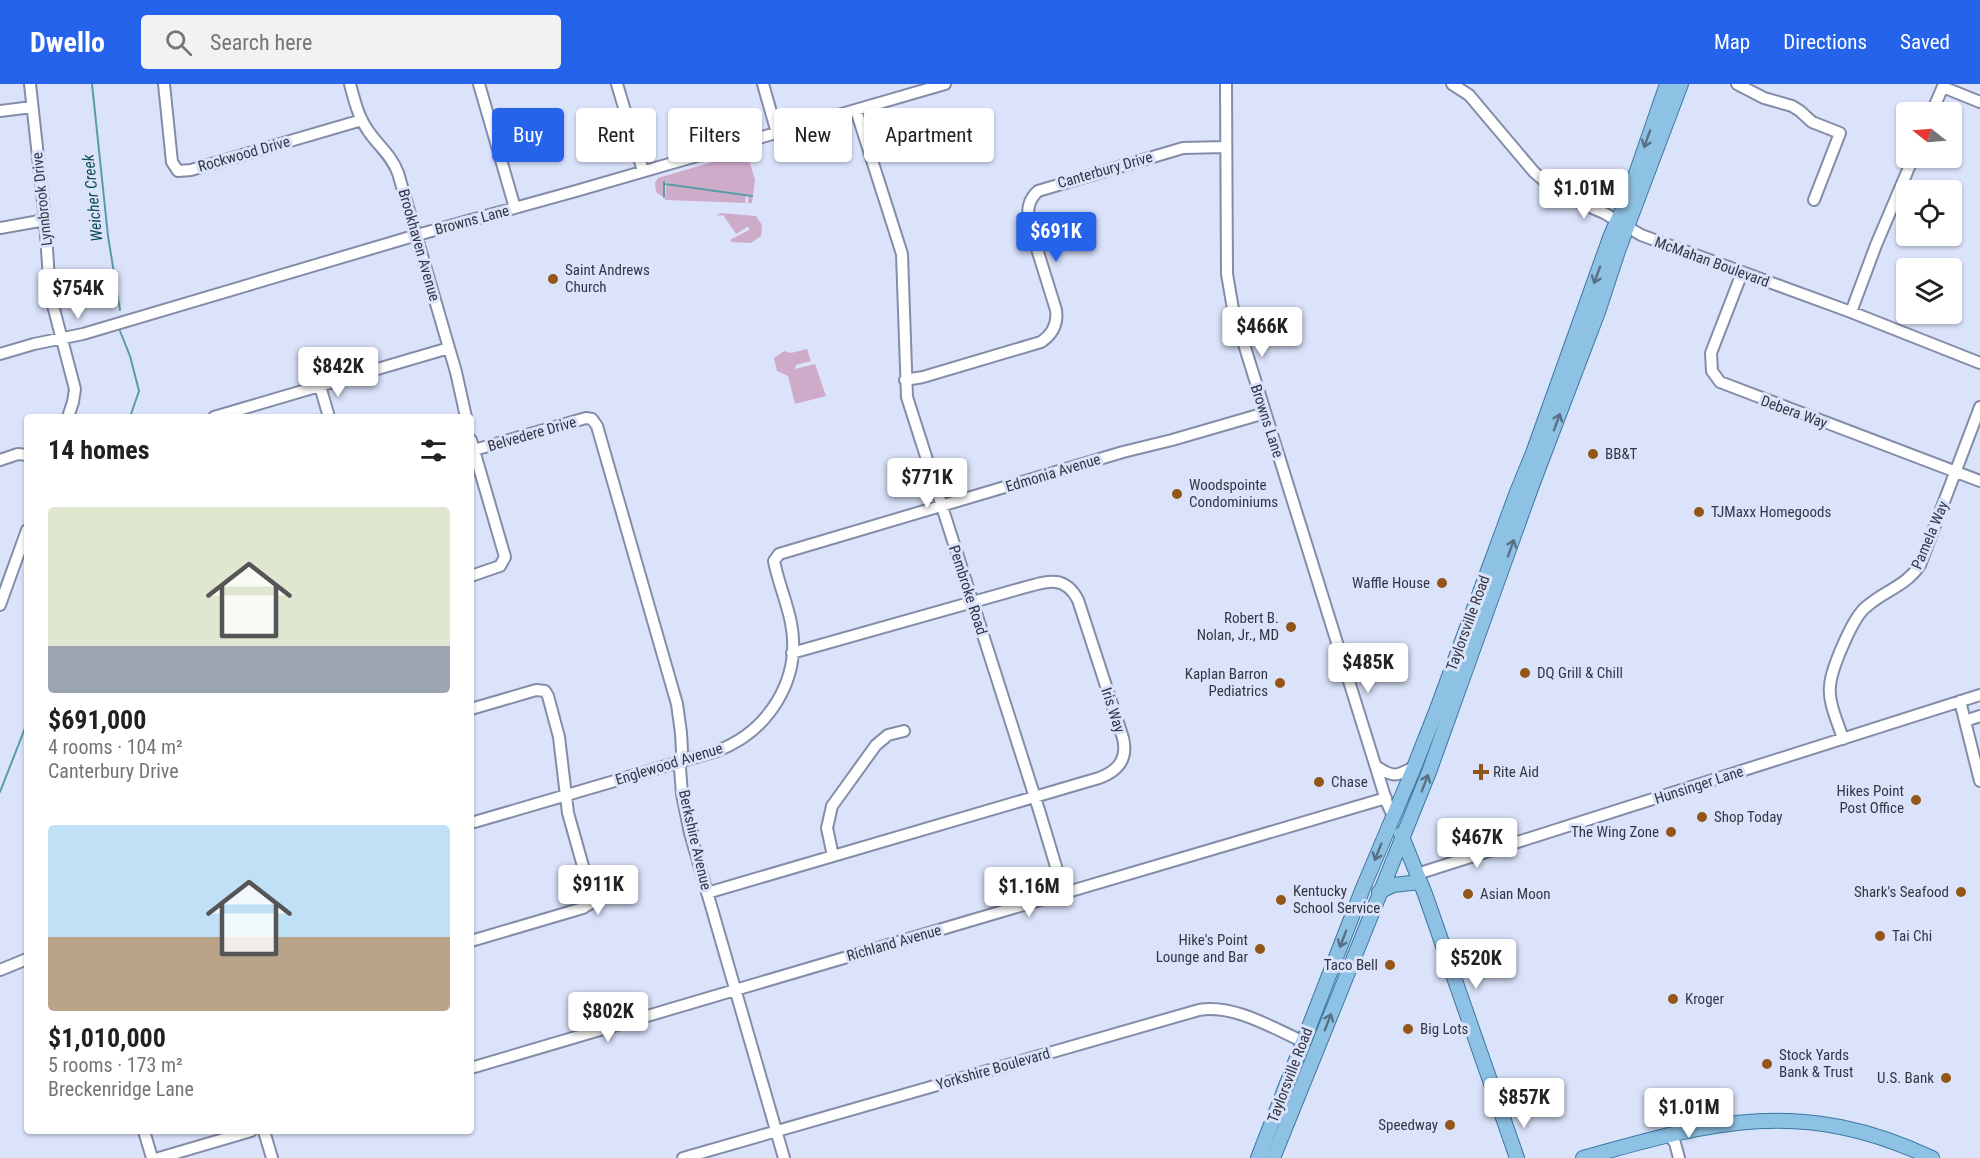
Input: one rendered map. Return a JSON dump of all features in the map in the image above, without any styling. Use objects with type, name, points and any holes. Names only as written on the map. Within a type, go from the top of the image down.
[{"type":"main road","name":"Taylorsville Road","points":[[1274,1158],[1429,772],[1623,224],[1628,197],[1667,84]]},
{"type":"main road","name":"Taylorsville Road","points":[[1258,1158],[1302,1041],[1414,767],[1533,453],[1562,370],[1682,84]]},
{"type":"main road","points":[[1393,816],[1418,878],[1517,1158]]},
{"type":"main road","points":[[1379,892],[1393,885],[1418,878]]},
{"type":"main road","points":[[1583,1158],[1719,1124],[1759,1120],[1809,1121],[1865,1132],[1932,1158]]},
{"type":"street","name":"Lynnbrook Drive","points":[[30,84],[45,220],[50,294],[75,388],[69,414]]},
{"type":"street","name":"Rockwood Drive","points":[[164,84],[172,162],[178,171],[191,170],[362,120]]},
{"type":"street","name":"Brookhaven Avenue","points":[[350,84],[366,129],[384,148],[395,166],[417,235],[465,414]]},
{"type":"street","points":[[479,84],[515,208]]},
{"type":"street","points":[[616,84],[643,171]]},
{"type":"street","points":[[763,84],[774,122]]},
{"type":"street","name":"Browns Lane","points":[[852,111],[909,89],[945,84]]},
{"type":"street","name":"Browns Lane","points":[[1226,84],[1227,273],[1230,296],[1264,413],[1393,816]]},
{"type":"street","name":"McMahan Boulevard","points":[[1452,84],[1470,95],[1534,172],[1550,186],[1641,235],[1851,312],[1980,363]]},
{"type":"street","points":[[1737,84],[1755,88],[1792,106],[1812,122],[1840,133],[1814,200]]},
{"type":"street","points":[[1936,102],[1943,86],[1980,102]]},
{"type":"street","points":[[0,111],[32,107]]},
{"type":"street","name":"Pembroke Road","points":[[856,110],[902,254],[907,397],[1064,893]]},
{"type":"street","name":"Browns Lane","points":[[0,354],[61,339],[774,134]]},
{"type":"street","name":"Canterbury Drive","points":[[905,380],[923,377],[1041,342],[1053,331],[1057,315],[1029,223],[1028,213],[1031,200],[1038,191],[1183,148],[1226,147]]},
{"type":"street","points":[[1851,312],[1909,168]]},
{"type":"street","points":[[0,228],[45,220]]},
{"type":"street","name":"Debera Way","points":[[1742,273],[1711,353],[1712,371],[1720,382],[1980,481]]},
{"type":"street","points":[[224,414],[449,348]]},
{"type":"street","points":[[320,386],[328,414]]},
{"type":"street","name":"Pamela Way","points":[[1843,739],[1830,698],[1830,684],[1854,620],[1864,608],[1907,581],[1920,565],[1980,407]]},
{"type":"street","name":"Edmonia Avenue","points":[[774,559],[779,554],[1264,413]]},
{"type":"street","name":"Belvedere Drive","points":[[474,445],[589,419]]},
{"type":"street","name":"Berkshire Avenue","points":[[589,419],[597,426],[677,704],[682,742],[682,794],[686,815],[784,1158]]},
{"type":"street","points":[[474,449],[504,554],[504,562],[496,568],[474,575]]},
{"type":"street","points":[[0,460],[18,454],[24,455]]},
{"type":"street","points":[[0,605],[24,538]]},
{"type":"street","name":"Englewood Avenue","points":[[474,822],[681,762],[733,744],[760,724],[782,693],[790,670],[792,653],[791,623],[774,559]]},
{"type":"street","name":"Iris Way","points":[[707,893],[1099,778],[1113,772],[1123,758],[1125,746],[1123,738],[1078,600],[1071,589],[1062,583],[1047,581],[792,653]]},
{"type":"street","points":[[474,708],[536,690],[545,691],[550,701],[559,737],[564,795],[591,892],[591,903],[583,908],[474,940]]},
{"type":"street","name":"Hunsinger Lane","points":[[1418,878],[1980,695]]},
{"type":"street","points":[[1960,701],[1980,781]]},
{"type":"street","points":[[1965,721],[1980,716]]},
{"type":"street","points":[[832,856],[827,828],[832,806],[876,745],[888,735],[904,731]]},
{"type":"street","points":[[1377,767],[1394,776],[1414,767]]},
{"type":"street","name":"Richland Avenue","points":[[474,1067],[1386,798]]},
{"type":"street","points":[[0,970],[24,960]]},
{"type":"street","name":"Yorkshire Boulevard","points":[[683,1158],[1208,1008],[1230,1012],[1302,1041]]},
{"type":"street","points":[[145,1134],[152,1158]]},
{"type":"street","points":[[159,1158],[241,1134]]},
{"type":"street","points":[[265,1134],[272,1158]]},
{"type":"street","points":[[1669,1135],[1675,1143],[1679,1158]]},
{"type":"shaded area","points":[[713,162],[750,162],[755,180],[752,203],[748,203],[748,195],[752,197],[752,195],[665,182],[663,197],[656,192],[655,183],[658,178]]},
{"type":"shaded area","points":[[666,186],[746,195],[745,203],[665,200]]},
{"type":"shaded area","points":[[720,213],[756,216],[762,225],[761,236],[751,243],[731,242],[730,240],[749,230],[749,227],[736,234],[723,215],[717,216]]},
{"type":"shaded area","points":[[807,349],[811,361],[796,365],[795,369],[815,364],[826,396],[795,404],[788,376],[777,371],[774,358],[784,351],[791,353]]},
{"type":"waterway","name":"Weicher Creek","points":[[92,84],[108,236],[120,310]]},
{"type":"waterway","points":[[664,182],[664,197]]},
{"type":"waterway","points":[[665,184],[752,196]]},
{"type":"waterway","name":"Weicher Creek","points":[[120,331],[130,356],[139,391],[131,414]]},
{"type":"waterway","name":"Weicher Creek","points":[[0,792],[24,731]]},
{"type":"place","name":"Saint Andrews Church","points":[[553,279]]},
{"type":"place","name":"BB&T","points":[[1593,454]]},
{"type":"place","name":"Woodspointe Condominiums","points":[[1177,494]]},
{"type":"place","name":"TJMaxx Homegoods","points":[[1699,512]]},
{"type":"place","name":"Waffle House","points":[[1442,583]]},
{"type":"place","name":"Robert B. Nolan, Jr., MD","points":[[1291,627]]},
{"type":"place","name":"DQ Grill & Chill","points":[[1525,673]]},
{"type":"place","name":"Kaplan Barron Pediatrics","points":[[1280,683]]},
{"type":"place","name":"Rite Aid","points":[[1481,772]]},
{"type":"place","name":"Chase","points":[[1319,782]]},
{"type":"place","name":"Hikes Point Post Office","points":[[1916,800]]},
{"type":"place","name":"Shop Today","points":[[1702,817]]},
{"type":"place","name":"The Wing Zone","points":[[1671,832]]},
{"type":"place","name":"Shark's Seafood","points":[[1961,892]]},
{"type":"place","name":"Asian Moon","points":[[1468,894]]},
{"type":"place","name":"Kentucky School Service","points":[[1281,900]]},
{"type":"place","name":"Tai Chi","points":[[1880,936]]},
{"type":"place","name":"Hike's Point Lounge and Bar","points":[[1260,949]]},
{"type":"place","name":"Taco Bell","points":[[1390,965]]},
{"type":"place","name":"Kroger","points":[[1673,999]]},
{"type":"place","name":"Big Lots","points":[[1408,1029]]},
{"type":"place","name":"Stock Yards Bank & Trust","points":[[1767,1064]]},
{"type":"place","name":"U.S. Bank","points":[[1946,1078]]},
{"type":"place","name":"Speedway","points":[[1450,1125]]}]
